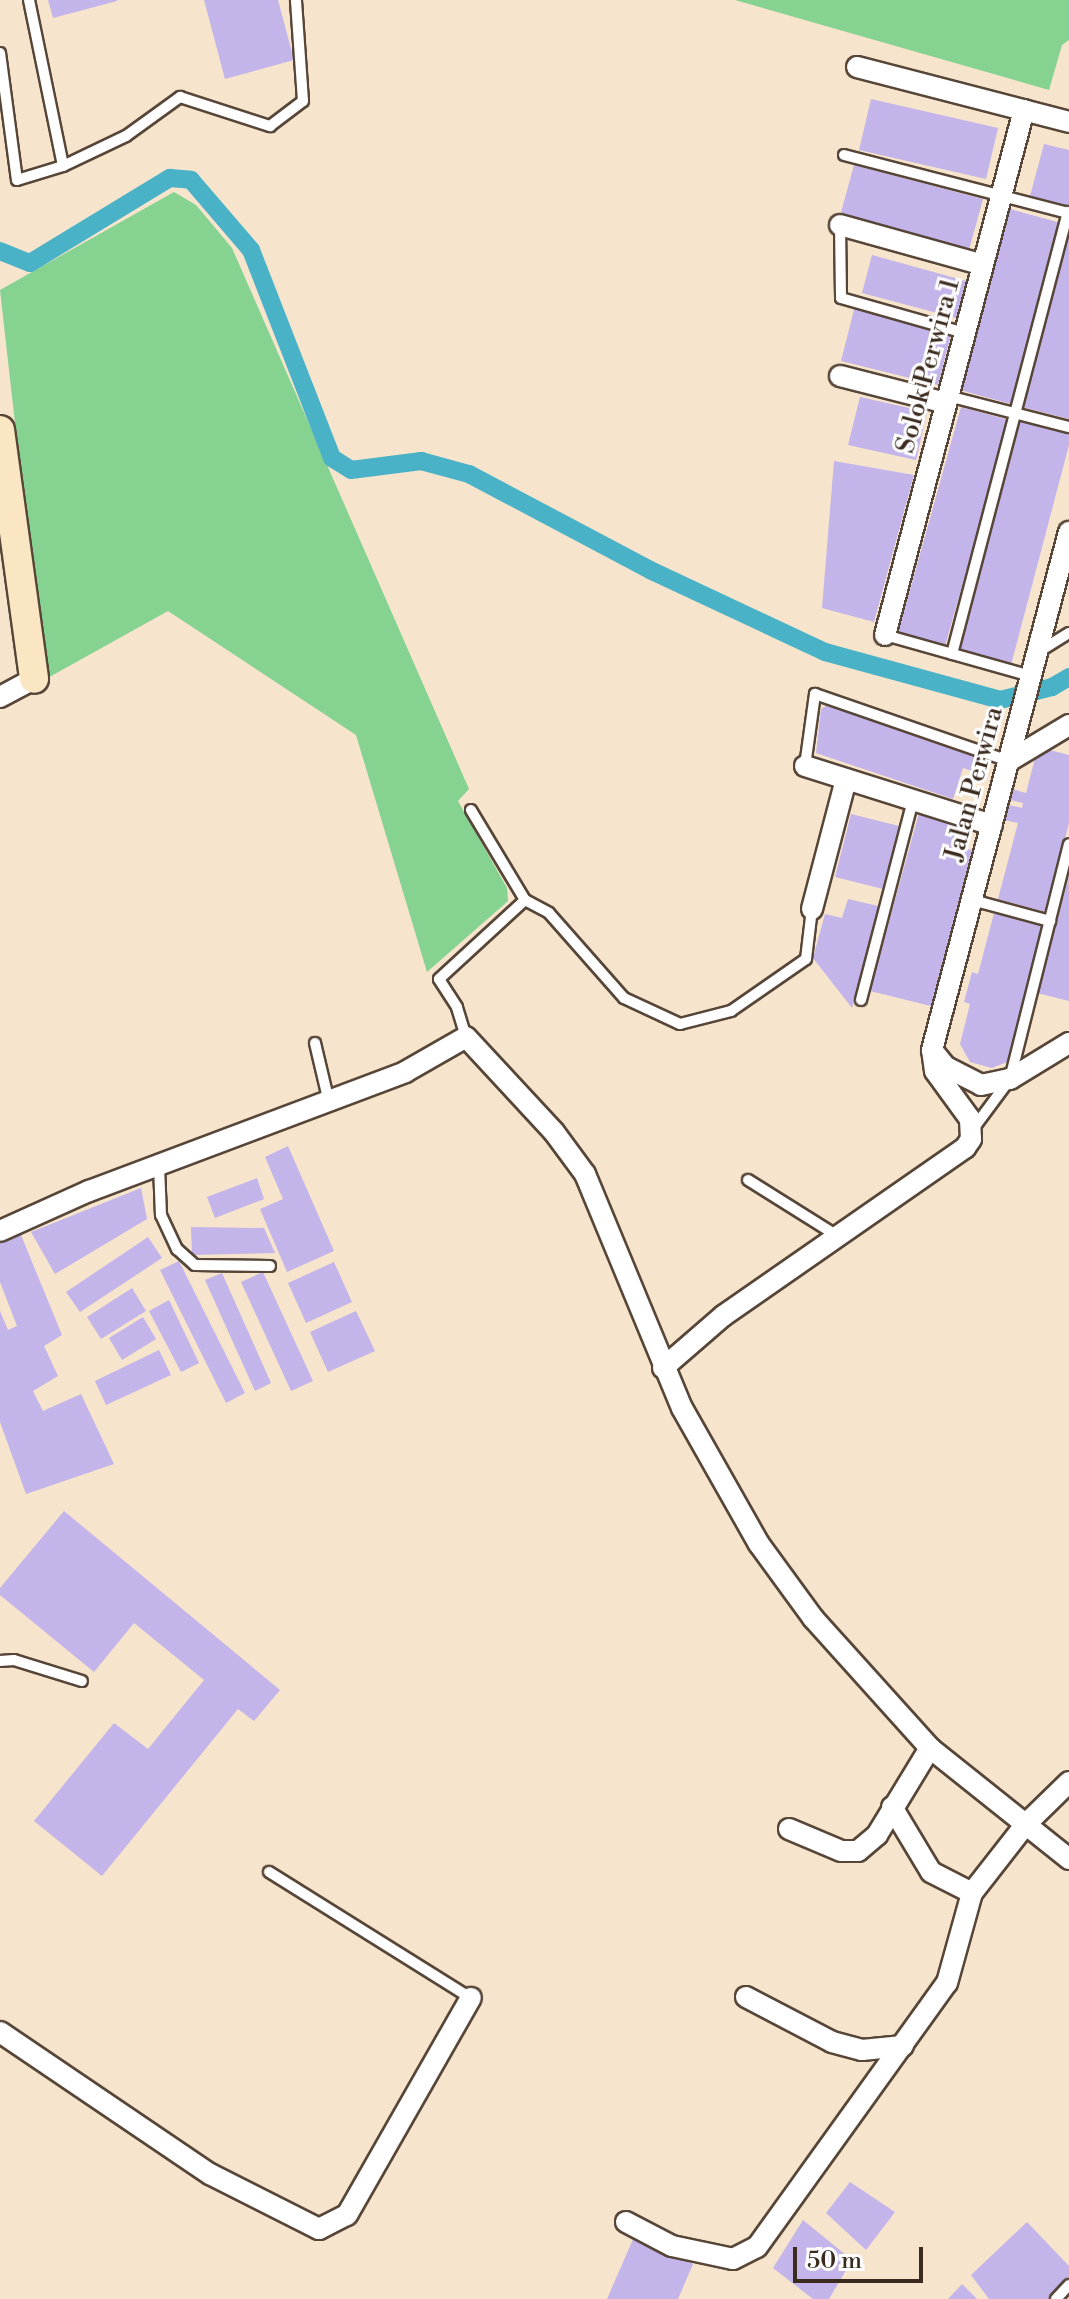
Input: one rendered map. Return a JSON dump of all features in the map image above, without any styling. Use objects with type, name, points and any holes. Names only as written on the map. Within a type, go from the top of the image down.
[{"type":"street","points":[[857,67],[1069,122]]},
{"type":"street","name":"Solok Perwira 1","points":[[885,635],[1024,110]]},
{"type":"street","points":[[840,225],[983,265]]},
{"type":"street","points":[[840,376],[947,399]]},
{"type":"street","points":[[0,430],[34,679],[0,697]]},
{"type":"street","name":"Jalan Perwira","points":[[932,1050],[1069,532]]},
{"type":"street","points":[[1009,761],[1069,725]]},
{"type":"street","points":[[805,766],[992,825]]},
{"type":"street","points":[[812,909],[846,779]]},
{"type":"street","points":[[0,1231],[405,1072],[466,1037],[554,1132],[585,1174],[663,1368],[759,1544],[813,1618],[930,1748],[1069,1859]]},
{"type":"street","points":[[932,1050],[962,1078],[981,1085],[1010,1079],[1069,1043]]},
{"type":"street","points":[[663,1368],[693,1338],[834,1234],[965,1148],[973,1129],[935,1071],[932,1050]]},
{"type":"street","points":[[789,1829],[841,1851],[858,1851],[877,1835],[930,1748]]},
{"type":"street","points":[[626,2222],[672,2246],[733,2259],[757,2247],[947,1983],[972,1893],[1026,1824],[1069,1782]]},
{"type":"street","points":[[892,1807],[931,1872],[972,1893]]},
{"type":"street","points":[[746,1997],[832,2042],[862,2050],[903,2046]]},
{"type":"street","points":[[0,2032],[210,2174],[319,2229],[347,2215],[471,1998]]},
{"type":"lane","points":[[29,0],[63,166]]},
{"type":"lane","points":[[0,53],[17,180],[63,166],[126,136],[180,97],[270,126],[303,101],[296,0]]},
{"type":"lane","points":[[844,155],[1068,212],[952,654]]},
{"type":"lane","points":[[840,225],[841,298],[965,333]]},
{"type":"lane","points":[[947,399],[1069,427]]},
{"type":"lane","points":[[1038,652],[1069,633]]},
{"type":"lane","points":[[885,635],[1031,676]]},
{"type":"lane","points":[[805,766],[815,694],[1009,761]]},
{"type":"lane","points":[[861,1000],[913,800]]},
{"type":"lane","points":[[471,810],[525,900],[549,913],[624,998],[680,1024],[731,1011],[806,959],[812,909]]},
{"type":"lane","points":[[973,1129],[1010,1079],[1069,846]]},
{"type":"lane","points":[[466,1037],[457,1007],[439,979],[525,900]]},
{"type":"lane","points":[[972,900],[1050,921]]},
{"type":"lane","points":[[315,1043],[329,1102]]},
{"type":"lane","points":[[159,1166],[161,1215],[177,1249],[195,1265],[270,1266]]},
{"type":"lane","points":[[748,1180],[834,1234]]},
{"type":"lane","points":[[0,1661],[14,1660],[82,1681]]},
{"type":"lane","points":[[269,1872],[471,1998]]},
{"type":"lane","points":[[1056,2299],[1069,2285]]},
{"type":"green space","points":[[735,0],[1069,0],[1069,40],[1062,45],[1049,90]]},
{"type":"green space","points":[[174,192],[196,205],[232,248],[469,789],[458,801],[507,888],[508,901],[427,972],[356,735],[168,611],[44,680],[0,290]]},
{"type":"building","points":[[48,0],[117,0],[117,1],[53,18]]},
{"type":"building","points":[[204,0],[278,0],[294,60],[225,79]]},
{"type":"building","points":[[871,99],[998,128],[986,179],[859,150]]},
{"type":"building","points":[[1044,144],[1069,150],[1069,207],[1030,196]]},
{"type":"building","points":[[854,165],[983,199],[969,250],[840,216]]},
{"type":"building","points":[[1010,209],[1061,223],[1011,404],[960,390]]},
{"type":"building","points":[[1069,232],[1069,419],[1022,407]]},
{"type":"building","points":[[872,255],[966,281],[956,318],[862,293]]},
{"type":"building","points":[[855,306],[952,331],[938,385],[841,361]]},
{"type":"building","points":[[860,397],[927,412],[916,460],[848,445]]},
{"type":"building","points":[[961,407],[1009,420],[945,646],[898,633]]},
{"type":"building","points":[[1019,420],[1069,433],[1069,445],[1011,665],[958,652]]},
{"type":"building","points":[[834,461],[914,475],[874,622],[822,608]]},
{"type":"building","points":[[829,704],[981,755],[975,772],[963,768],[953,799],[816,753],[821,709]]},
{"type":"building","points":[[1038,747],[1069,755],[1069,823],[1046,912],[998,899],[1018,823],[1004,820],[1009,805],[1022,808],[1023,803],[1010,800],[1012,789],[1026,793]]},
{"type":"building","points":[[919,813],[967,831],[963,848],[972,850],[931,1006],[870,991]]},
{"type":"building","points":[[851,814],[899,826],[883,889],[835,877]]},
{"type":"building","points":[[1069,876],[1069,1001],[1037,993]]},
{"type":"building","points":[[848,899],[878,906],[852,1008],[813,958],[825,914],[842,918]]},
{"type":"building","points":[[994,913],[1042,925],[1007,1062],[992,1068],[970,1062],[960,1044],[970,1004],[964,1002],[972,972],[978,974]]},
{"type":"building","points":[[288,1146],[334,1251],[287,1272],[260,1209],[283,1199],[265,1157]]},
{"type":"building","points":[[257,1178],[264,1199],[215,1218],[207,1197]]},
{"type":"building","points":[[141,1188],[147,1219],[55,1274],[31,1232]]},
{"type":"building","points":[[191,1227],[264,1228],[275,1253],[192,1255]]},
{"type":"building","points":[[21,1235],[62,1335],[44,1346],[58,1376],[33,1391],[43,1411],[81,1394],[114,1464],[26,1494],[0,1422],[0,1311],[8,1330],[17,1326],[0,1282],[0,1242]]},
{"type":"building","points":[[148,1237],[162,1258],[80,1312],[66,1292]]},
{"type":"building","points":[[179,1261],[245,1393],[226,1403],[160,1270]]},
{"type":"building","points":[[334,1262],[352,1302],[306,1323],[288,1283]]},
{"type":"building","points":[[263,1272],[313,1381],[291,1391],[241,1282]]},
{"type":"building","points":[[222,1273],[271,1383],[255,1391],[205,1280]]},
{"type":"building","points":[[132,1288],[146,1311],[101,1339],[87,1317]]},
{"type":"building","points":[[169,1300],[199,1363],[181,1372],[149,1311]]},
{"type":"building","points":[[356,1311],[375,1351],[328,1372],[310,1332]]},
{"type":"building","points":[[143,1317],[156,1339],[122,1360],[109,1338]]},
{"type":"building","points":[[159,1350],[171,1375],[106,1405],[95,1381]]},
{"type":"building","points":[[64,1511],[280,1690],[254,1721],[238,1709],[102,1876],[34,1821],[114,1723],[148,1749],[204,1680],[134,1623],[94,1672],[0,1595],[0,1588]]},
{"type":"building","points":[[850,2182],[895,2212],[866,2250],[826,2213]]},
{"type":"building","points":[[803,2220],[852,2260],[829,2299],[813,2299],[773,2268]]},
{"type":"building","points":[[1027,2222],[1069,2266],[1069,2279],[1049,2299],[989,2299],[971,2275]]},
{"type":"building","points":[[634,2237],[693,2264],[678,2299],[607,2299]]},
{"type":"building","points":[[962,2284],[977,2299],[948,2299]]},
{"type":"waterway","points":[[0,251],[30,263],[170,178],[191,180],[251,250],[332,458],[351,470],[421,461],[469,474],[650,570],[825,652],[1000,700],[1052,687],[1069,677]]}]
